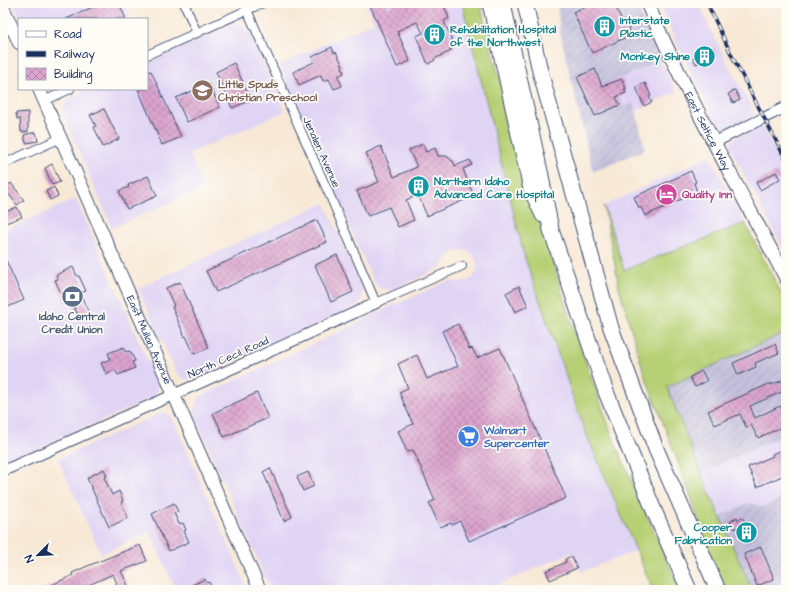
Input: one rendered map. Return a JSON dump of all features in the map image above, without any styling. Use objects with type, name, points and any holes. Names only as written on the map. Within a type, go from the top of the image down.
[{"type":"highway","points":[[490,3],[531,189],[551,230],[606,392],[655,513],[689,590]]},
{"type":"highway","points":[[503,3],[542,176],[551,230]]},
{"type":"highway","points":[[525,3],[540,71],[611,328],[656,449],[718,590]]},
{"type":"highway","points":[[533,3],[540,71]]},
{"type":"main road","name":"East Seltice Way","points":[[647,3],[663,40],[714,142],[786,278]]},
{"type":"main road","points":[[3,7],[8,30],[18,42]]},
{"type":"main road","name":"East Mullan Avenue","points":[[39,90],[260,590]]},
{"type":"street","points":[[184,3],[197,33]]},
{"type":"street","points":[[148,55],[263,3]]},
{"type":"street","name":"Jenalen Avenue","points":[[247,10],[376,303]]},
{"type":"street","points":[[44,100],[68,90]]},
{"type":"street","points":[[714,142],[786,107]]},
{"type":"street","points":[[3,164],[61,138]]},
{"type":"street","name":"North Cecil Road","points":[[3,471],[376,303],[462,266]]},
{"type":"shaded area","points":[[13,3],[124,3],[131,18],[20,18]]},
{"type":"shaded area","points":[[366,3],[462,3],[524,255],[583,426],[636,551],[581,572],[572,552],[487,590],[271,590],[196,419],[194,412],[197,400],[201,396],[352,326],[380,311],[448,281],[465,282],[473,278],[477,270],[476,261],[472,253],[464,250],[458,250],[448,256],[442,267],[392,290],[381,289],[376,285],[279,65],[374,22]]},
{"type":"shaded area","points":[[557,3],[635,3],[660,60],[612,82],[624,107],[632,103],[636,111],[645,149],[593,172],[560,32]]},
{"type":"shaded area","points":[[659,3],[699,3],[707,23],[756,115],[729,128],[724,129],[718,125],[677,44]]},
{"type":"shaded area","points":[[235,24],[244,26],[251,34],[285,111],[189,154],[204,188],[112,228],[64,116],[63,108],[65,103],[71,97],[87,90],[148,90],[148,63],[229,25]]},
{"type":"shaded area","points":[[660,60],[676,92],[636,111],[632,103],[624,107],[612,82]]},
{"type":"shaded area","points":[[762,126],[786,172],[786,254],[730,148],[730,143],[734,139]]},
{"type":"shaded area","points":[[709,156],[745,223],[624,270],[604,206]]},
{"type":"shaded area","points":[[76,199],[158,384],[158,389],[155,397],[16,459],[8,458],[3,451],[3,231]]},
{"type":"shaded area","points":[[325,203],[363,290],[359,304],[356,307],[197,378],[187,380],[177,374],[138,288]]},
{"type":"shaded area","points":[[786,332],[786,434],[701,473],[666,387]]},
{"type":"shaded area","points":[[163,412],[167,413],[173,419],[248,590],[176,590],[150,532],[101,554],[58,459]]},
{"type":"shaded area","points":[[786,434],[786,497],[762,507],[750,502],[720,517],[701,473]]},
{"type":"shaded area","points":[[786,497],[786,590],[752,590],[720,517],[750,502],[762,507]]},
{"type":"green space","points":[[462,3],[480,3],[524,166],[567,310],[615,443],[680,590],[653,590],[583,426],[524,255]]},
{"type":"green space","points":[[604,206],[624,270],[745,223],[786,302],[786,332],[667,387],[701,473],[752,590],[725,590],[709,552],[686,483],[644,373],[619,287]]},
{"type":"building","points":[[102,3],[119,3],[126,18],[68,18]]},
{"type":"building","name":"Rehabilitation Hospital of the Northwest","points":[[369,3],[386,3],[388,7],[396,3],[443,3],[449,18],[444,21],[455,47],[450,49],[451,51],[434,59],[435,60],[428,64],[416,36],[423,33],[417,22],[397,31],[410,61],[397,67]]},
{"type":"building","name":"Interstate Plastic","points":[[593,3],[614,3],[622,21],[625,20],[630,31],[627,33],[629,36],[592,53],[573,12]]},
{"type":"building","points":[[332,47],[334,53],[336,52],[343,66],[344,73],[338,76],[342,86],[334,89],[329,79],[323,81],[321,75],[299,85],[293,72],[314,62],[312,57]]},
{"type":"building","name":"Monkey Shine","points":[[713,48],[716,54],[696,64],[693,58]]},
{"type":"building","points":[[234,63],[251,100],[232,108],[216,72]]},
{"type":"building","points":[[595,69],[602,86],[622,79],[626,93],[616,97],[620,105],[595,116],[577,77]]},
{"type":"building","points":[[151,71],[181,137],[162,145],[138,90],[148,90],[148,72]]},
{"type":"building","points":[[645,83],[652,102],[644,106],[636,87]]},
{"type":"building","points":[[202,84],[203,87],[209,84],[220,107],[187,122],[176,98],[197,89],[197,87]]},
{"type":"building","points":[[735,90],[740,100],[733,103],[728,94]]},
{"type":"building","points":[[104,109],[119,139],[103,147],[94,127],[96,126],[90,115]]},
{"type":"building","points":[[28,112],[28,132],[21,132],[20,119],[17,119],[16,113]]},
{"type":"building","points":[[36,132],[38,141],[26,143],[24,135]]},
{"type":"building","name":"Northern Idaho Advanced Care Hospital","points":[[423,144],[426,152],[435,148],[438,156],[448,157],[453,161],[455,166],[470,160],[472,165],[463,169],[474,196],[427,216],[418,195],[406,200],[414,220],[398,227],[389,207],[368,216],[357,191],[379,182],[366,153],[381,146],[394,177],[417,167],[409,150]]},
{"type":"building","points":[[52,164],[60,182],[52,185],[45,168]]},
{"type":"building","name":"Quality Inn","points":[[691,171],[696,182],[694,183],[697,192],[645,216],[634,197]]},
{"type":"building","points":[[776,172],[780,179],[760,190],[756,183]]},
{"type":"building","points":[[148,176],[157,196],[127,209],[119,191]]},
{"type":"building","points":[[11,183],[24,200],[17,205],[4,188]]},
{"type":"building","points":[[54,187],[58,196],[50,200],[46,191]]},
{"type":"building","points":[[17,207],[22,217],[3,224],[3,213]]},
{"type":"building","points":[[317,220],[327,242],[216,292],[206,271]]},
{"type":"building","points":[[3,254],[24,300],[3,309]]},
{"type":"building","points":[[337,255],[353,292],[331,302],[315,265]]},
{"type":"building","name":"Idaho Central Credit Union","points":[[73,267],[86,291],[80,293],[90,315],[80,320],[71,300],[65,302],[55,280],[58,279],[56,275]]},
{"type":"building","points":[[180,282],[209,348],[194,354],[172,307],[174,306],[166,288]]},
{"type":"building","points":[[519,286],[528,306],[515,312],[506,293]]},
{"type":"building","name":"Walmart Supercenter","points":[[458,324],[469,349],[472,348],[477,358],[500,348],[566,498],[469,541],[460,521],[452,525],[451,523],[440,527],[429,503],[435,500],[413,450],[407,452],[398,431],[413,424],[399,392],[408,388],[398,364],[417,355],[427,379],[458,366],[442,331]]},
{"type":"building","points":[[775,344],[779,353],[755,363],[756,367],[738,375],[733,363]]},
{"type":"building","points":[[124,347],[126,352],[130,351],[135,361],[132,362],[135,368],[118,375],[115,370],[106,374],[101,363],[110,359],[108,353]]},
{"type":"building","points":[[702,371],[707,381],[695,387],[690,377]]},
{"type":"building","points":[[786,379],[786,390],[750,406],[755,418],[780,406],[786,418],[786,425],[758,438],[751,425],[746,427],[740,414],[715,425],[708,411],[771,383],[771,385]]},
{"type":"building","points":[[257,393],[268,418],[224,437],[213,413]]},
{"type":"building","points":[[784,449],[786,455],[786,473],[757,487],[748,467],[773,456],[772,454]]},
{"type":"building","points":[[270,468],[292,517],[284,521],[263,472]]},
{"type":"building","points":[[104,469],[107,476],[104,477],[112,495],[119,491],[123,501],[121,502],[128,518],[109,527],[87,478]]},
{"type":"building","points":[[308,472],[314,486],[303,491],[297,477]]},
{"type":"building","points":[[174,503],[178,512],[174,513],[179,524],[183,523],[186,530],[184,531],[189,542],[169,551],[152,514]]},
{"type":"building","name":"Cooper Fabrication","points":[[737,517],[738,520],[742,517],[755,536],[747,542],[737,527],[735,529],[730,522]]},
{"type":"building","points":[[140,545],[147,561],[121,571],[130,590],[105,590],[117,584],[113,574],[78,590],[41,590],[73,575],[72,573]]},
{"type":"building","points":[[761,547],[774,579],[757,586],[744,554]]},
{"type":"building","points":[[571,556],[577,568],[550,580],[546,571],[566,562],[565,559]]},
{"type":"building","points":[[205,579],[207,583],[209,582],[213,590],[181,590]]},
{"type":"railway","points":[[707,3],[733,58],[786,160]]},
{"type":"place","name":"Interstate Plastic","points":[[604,26]]},
{"type":"place","name":"Rehabilitation Hospital of the Northwest","points":[[434,35]]},
{"type":"place","name":"Monkey Shine","points":[[705,56]]},
{"type":"place","name":"Little Spuds Christian Preschool","points":[[202,90]]},
{"type":"place","name":"Northern Idaho Advanced Care Hospital","points":[[419,187]]},
{"type":"place","name":"Quality Inn","points":[[666,194]]},
{"type":"place","name":"Idaho Central Credit Union","points":[[72,296]]},
{"type":"place","name":"Walmart Supercenter","points":[[469,436]]},
{"type":"place","name":"Cooper Fabrication","points":[[747,533]]}]
